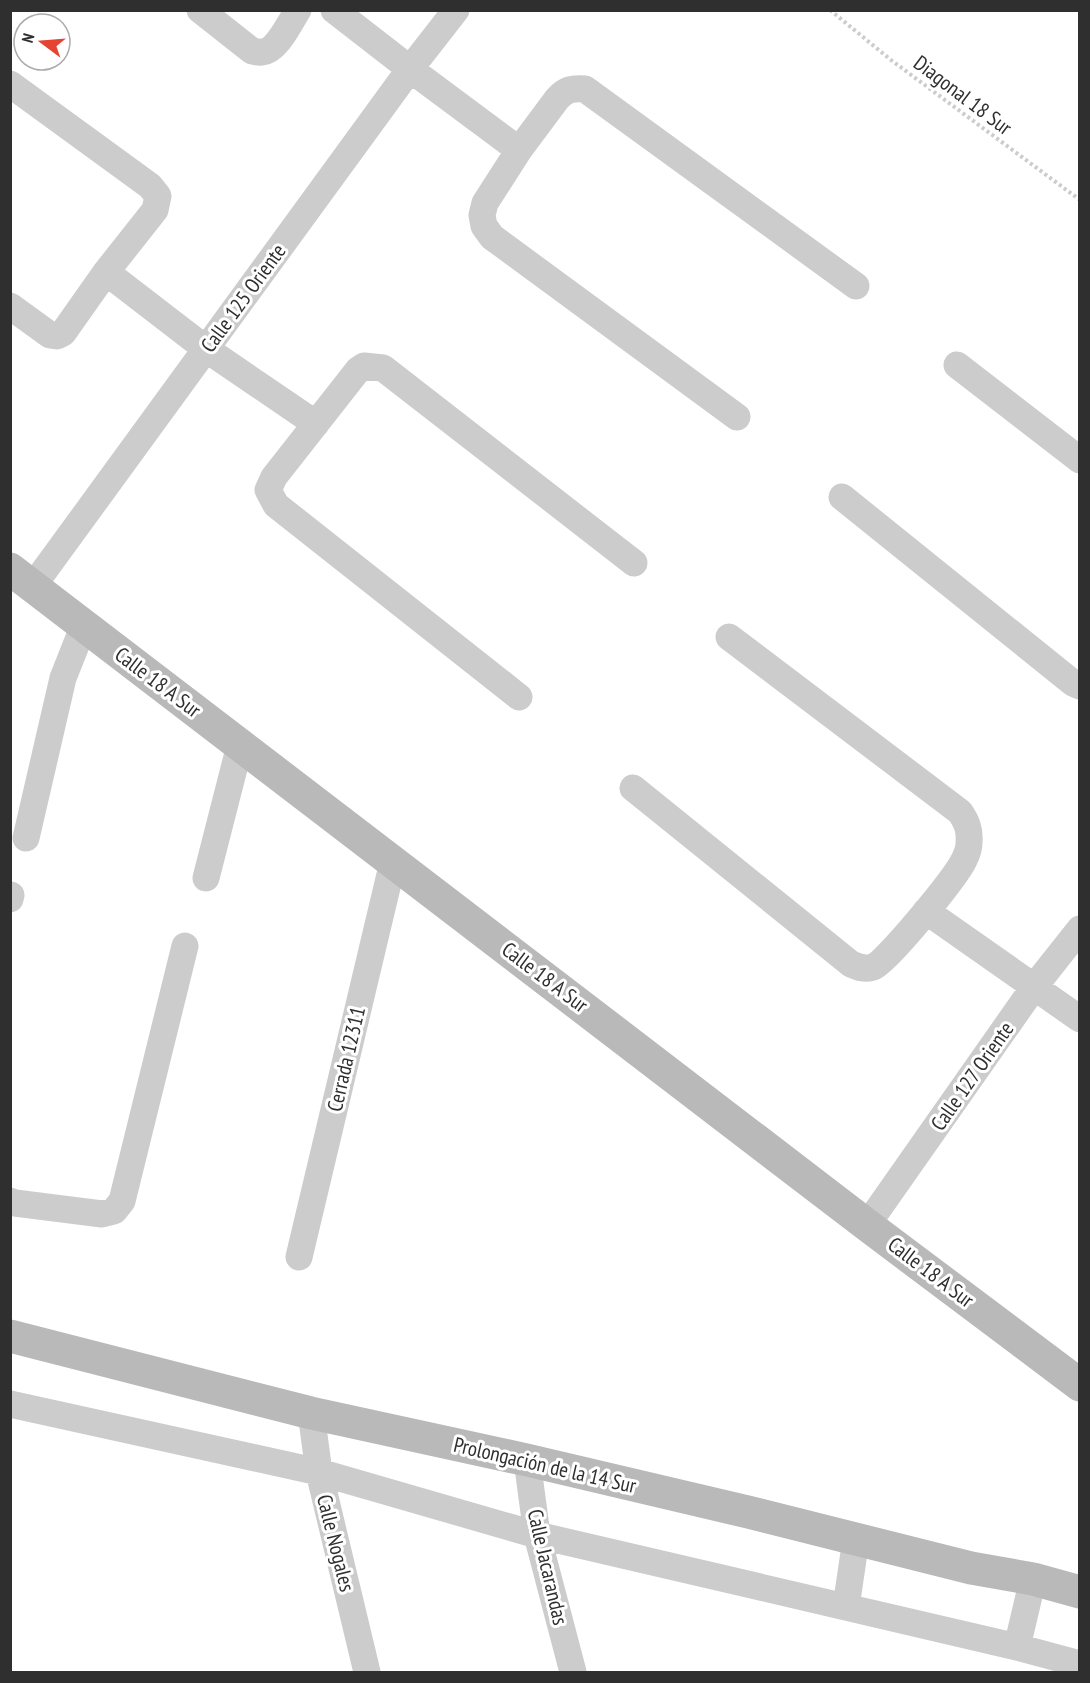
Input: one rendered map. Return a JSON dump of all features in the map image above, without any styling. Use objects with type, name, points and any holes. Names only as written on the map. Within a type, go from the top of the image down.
[{"type":"street","points":[[200,10],[252,51],[262,52],[270,50],[276,44],[298,10]]},
{"type":"street","points":[[334,10],[519,150]]},
{"type":"street","name":"Calle 125 Oriente","points":[[22,578],[206,349],[410,69],[456,10]]},
{"type":"street","points":[[10,84],[150,186],[158,196],[155,210],[106,272],[63,333],[57,336],[50,335],[10,306]]},
{"type":"street","points":[[737,417],[492,237],[484,226],[482,214],[484,203],[519,150],[563,92],[569,89],[585,90],[856,285]]},
{"type":"street","points":[[106,272],[206,349],[316,424]]},
{"type":"street","points":[[957,365],[1080,460]]},
{"type":"street","points":[[519,697],[276,505],[268,490],[271,482],[358,369],[364,366],[383,368],[634,563]]},
{"type":"street","points":[[842,497],[1072,683],[1080,686]]},
{"type":"street","name":"Calle 18 A Sur","points":[[22,578],[1080,1385]]},
{"type":"street","points":[[26,838],[63,678],[84,625]]},
{"type":"street","points":[[633,788],[851,964],[861,968],[871,968],[880,963],[926,911],[963,861],[969,843],[968,825],[960,812],[729,637]]},
{"type":"street","points":[[206,878],[240,745]]},
{"type":"street","name":"Cerrada 12311","points":[[299,1257],[393,862]]},
{"type":"street","points":[[926,911],[1080,1019]]},
{"type":"street","name":"Calle 127 Oriente","points":[[867,1224],[1034,987],[1080,929]]},
{"type":"street","points":[[12,1207],[102,1214],[114,1211],[122,1202],[185,946]]},
{"type":"street","name":"Prolongación de la 14 Sur","points":[[10,1336],[311,1413],[527,1460],[971,1568],[1033,1579],[1080,1592]]},
{"type":"street","points":[[10,1404],[319,1472],[537,1535],[1017,1647],[1080,1664]]},
{"type":"street","name":"Calle Nogales","points":[[311,1413],[319,1472],[367,1672]]},
{"type":"street","name":"Calle Jacarandas","points":[[527,1460],[537,1535],[573,1672]]},
{"type":"street","points":[[846,1607],[856,1539]]},
{"type":"street","points":[[1017,1647],[1033,1579]]},
{"type":"path","name":"Diagonal 18 Sur","points":[[830,10],[891,60],[1080,200]]}]
